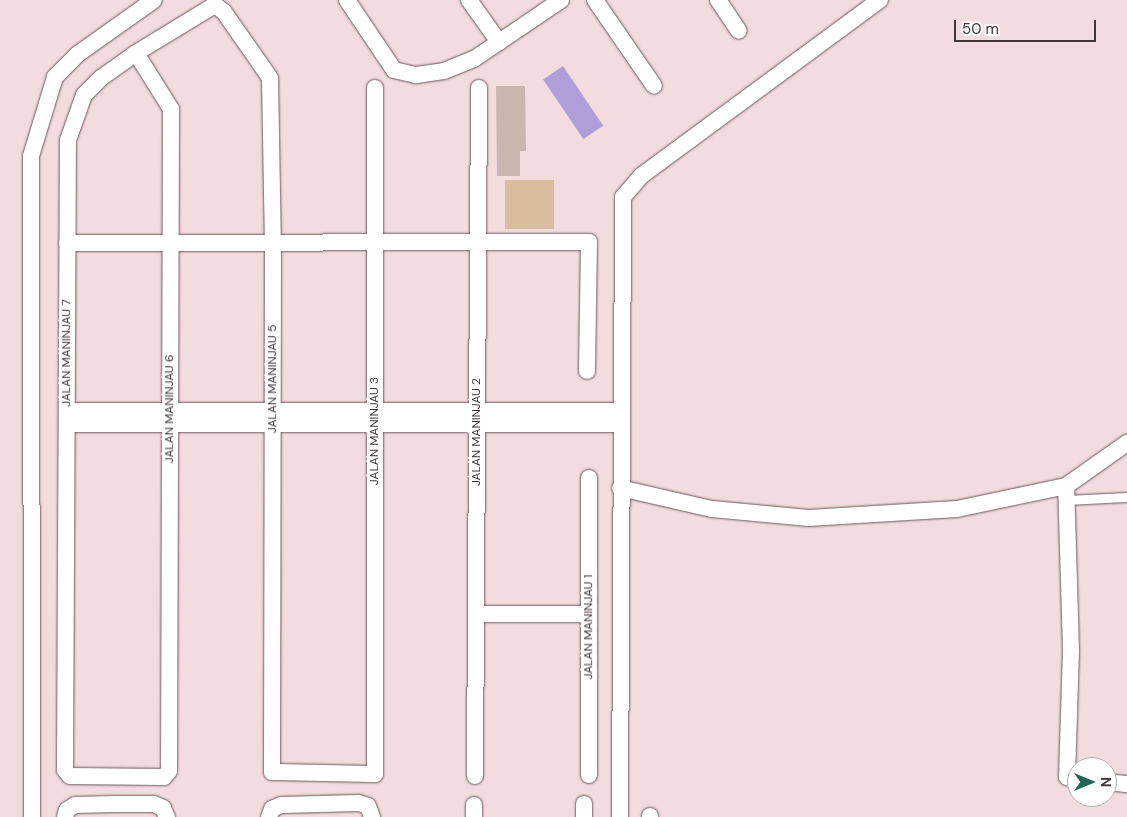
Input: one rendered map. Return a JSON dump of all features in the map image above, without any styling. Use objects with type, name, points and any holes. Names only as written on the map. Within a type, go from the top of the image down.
[{"type":"street","points":[[32,817],[31,156],[55,77],[78,54],[154,0]]},
{"type":"street","points":[[347,0],[394,70],[416,75],[444,71],[474,59],[561,0]]},
{"type":"street","points":[[469,0],[499,42]]},
{"type":"street","points":[[596,0],[654,86]]},
{"type":"street","points":[[718,0],[739,31]]},
{"type":"street","points":[[620,817],[622,197],[641,176],[880,0]]},
{"type":"street","name":"JALAN MANINJAU 7","points":[[168,775],[164,778],[66,773],[68,140],[74,118],[90,89],[136,53],[215,5]]},
{"type":"street","name":"JALAN MANINJAU 5","points":[[215,5],[224,12],[270,78],[273,242],[272,772],[375,774]]},
{"type":"street","name":"JALAN MANINJAU 6","points":[[136,53],[171,109],[168,775]]},
{"type":"street","name":"JALAN MANINJAU 3","points":[[375,88],[375,774]]},
{"type":"street","name":"JALAN MANINJAU 2","points":[[475,776],[479,88]]},
{"type":"street","points":[[68,243],[589,242],[587,371]]},
{"type":"street","points":[[67,417],[620,418]]},
{"type":"street","points":[[620,488],[712,509],[810,518],[957,509],[1066,493],[1127,443]]},
{"type":"street","name":"JALAN MANINJAU 1","points":[[589,478],[589,775]]},
{"type":"street","points":[[1066,493],[1071,650],[1068,757]]},
{"type":"street","points":[[476,614],[589,614]]},
{"type":"street","points":[[270,813],[281,805],[359,803],[370,812]]},
{"type":"street","points":[[65,817],[67,810],[75,805],[154,804],[165,812]]},
{"type":"lane","points":[[1066,493],[1127,497]]},
{"type":"shaded area","points":[[563,66],[603,126],[583,139],[543,79]]},
{"type":"shaded area","points":[[505,180],[554,180],[554,229],[505,229]]},
{"type":"building","points":[[496,86],[525,86],[526,151],[520,151],[520,176],[497,176]]}]
